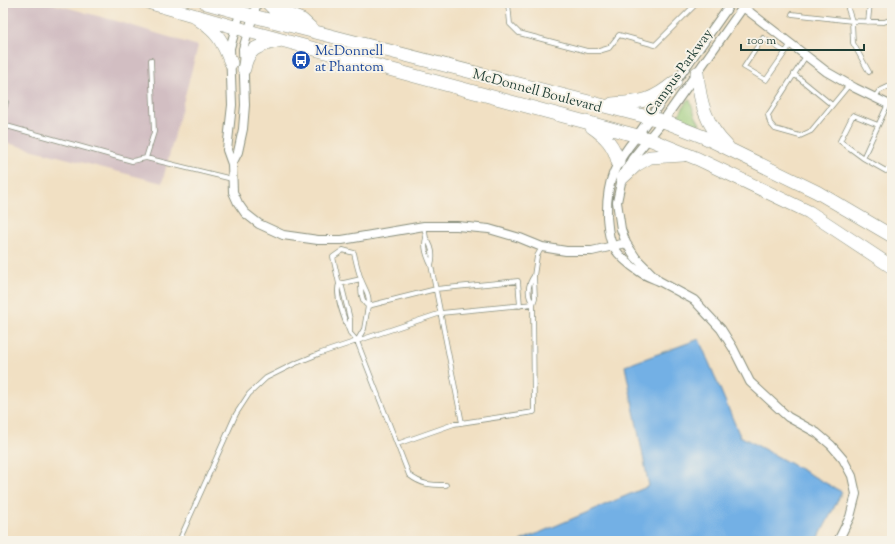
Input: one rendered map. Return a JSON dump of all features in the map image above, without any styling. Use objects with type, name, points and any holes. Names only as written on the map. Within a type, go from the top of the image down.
[{"type":"main road","name":"McDonnell Boulevard","points":[[151,3],[281,40],[643,137],[687,154],[809,212],[892,267]]},
{"type":"main road","name":"McDonnell Boulevard","points":[[206,3],[246,11],[316,32],[663,121],[704,137],[817,192],[892,236]]},
{"type":"main road","points":[[268,3],[274,9],[302,20],[316,32]]},
{"type":"main road","points":[[191,15],[215,32],[224,44],[231,63]]},
{"type":"main road","points":[[244,69],[246,58],[250,52],[258,47],[281,40]]},
{"type":"main road","points":[[697,73],[700,98],[708,121],[718,137],[732,151]]},
{"type":"main road","points":[[605,106],[650,99],[661,93],[674,82]]},
{"type":"main road","points":[[586,122],[604,135],[612,145],[618,162]]},
{"type":"main road","points":[[622,178],[636,165],[650,157],[687,154]]},
{"type":"street","points":[[232,164],[238,152],[243,129],[245,105],[242,29],[246,11],[257,3]]},
{"type":"street","name":"Campus Parkway","points":[[643,137],[650,117],[731,3]]},
{"type":"street","points":[[742,4],[790,44],[827,72],[849,85],[890,105]]},
{"type":"street","name":"Campus Parkway","points":[[643,137],[663,121],[697,73],[742,4]]},
{"type":"street","points":[[246,11],[242,29],[230,48],[232,105],[227,150],[232,164],[232,179],[234,192],[238,203],[245,213],[259,224],[282,235],[318,240],[342,240],[424,226],[457,226],[489,229],[520,238],[542,247],[573,251],[592,251],[626,243]]},
{"type":"street","points":[[643,137],[622,155],[612,174],[607,200],[608,229],[613,246],[625,260],[640,273],[659,281],[694,300],[721,329],[733,348],[750,382],[788,417],[817,433],[831,445],[843,459],[852,476],[856,494],[850,517],[838,541]]},
{"type":"street","points":[[643,137],[622,178],[618,202],[621,229],[626,243],[636,258],[659,281]]},
{"type":"lane","points":[[508,3],[510,24],[519,33],[587,50],[599,51],[609,48],[619,35],[655,45],[697,3]]},
{"type":"lane","points":[[848,3],[848,9],[852,21],[853,43],[869,72]]},
{"type":"lane","points":[[868,22],[870,3]]},
{"type":"lane","points":[[792,14],[868,22],[884,22],[892,19]]},
{"type":"lane","points":[[785,52],[763,38],[744,67],[766,80],[785,52],[790,44]]},
{"type":"lane","points":[[806,56],[768,115],[770,123],[775,129],[800,136],[810,131],[849,85]]},
{"type":"lane","points":[[146,158],[154,132],[151,60]]},
{"type":"lane","points":[[794,74],[832,105]]},
{"type":"lane","points":[[875,98],[879,91],[892,85]]},
{"type":"lane","points":[[3,101],[6,102],[3,113]]},
{"type":"lane","points":[[863,158],[878,125],[890,105]]},
{"type":"lane","points":[[878,125],[853,115],[840,141],[863,158],[886,171],[892,166]]},
{"type":"lane","points":[[3,125],[132,161],[146,158],[232,179]]},
{"type":"lane","points":[[424,226],[426,238],[430,243],[433,258],[431,265],[462,423]]},
{"type":"lane","points":[[342,240],[343,250]]},
{"type":"lane","points":[[397,444],[454,424],[534,412],[533,304],[529,299],[529,288],[542,247]]},
{"type":"lane","points":[[357,340],[364,329],[369,302],[354,253],[343,250],[333,256],[339,284],[342,287],[350,320],[350,333],[357,340],[409,475],[418,482],[429,485],[446,486]]},
{"type":"lane","points":[[339,284],[361,279]]},
{"type":"lane","points":[[368,306],[436,289],[518,281],[520,306]]},
{"type":"lane","points":[[179,541],[236,414],[249,394],[266,378],[294,364],[357,340],[441,314],[533,304]]},
{"type":"shaded area","points":[[3,3],[50,3],[120,22],[198,46],[162,183],[3,142]]},
{"type":"green space","points":[[690,100],[700,124],[699,125],[677,118],[687,101]]},
{"type":"water","points":[[699,339],[740,436],[842,492],[817,541],[520,541],[649,486],[625,366]]},
{"type":"place","name":"McDonnell at Phantom","points":[[301,60]]}]
